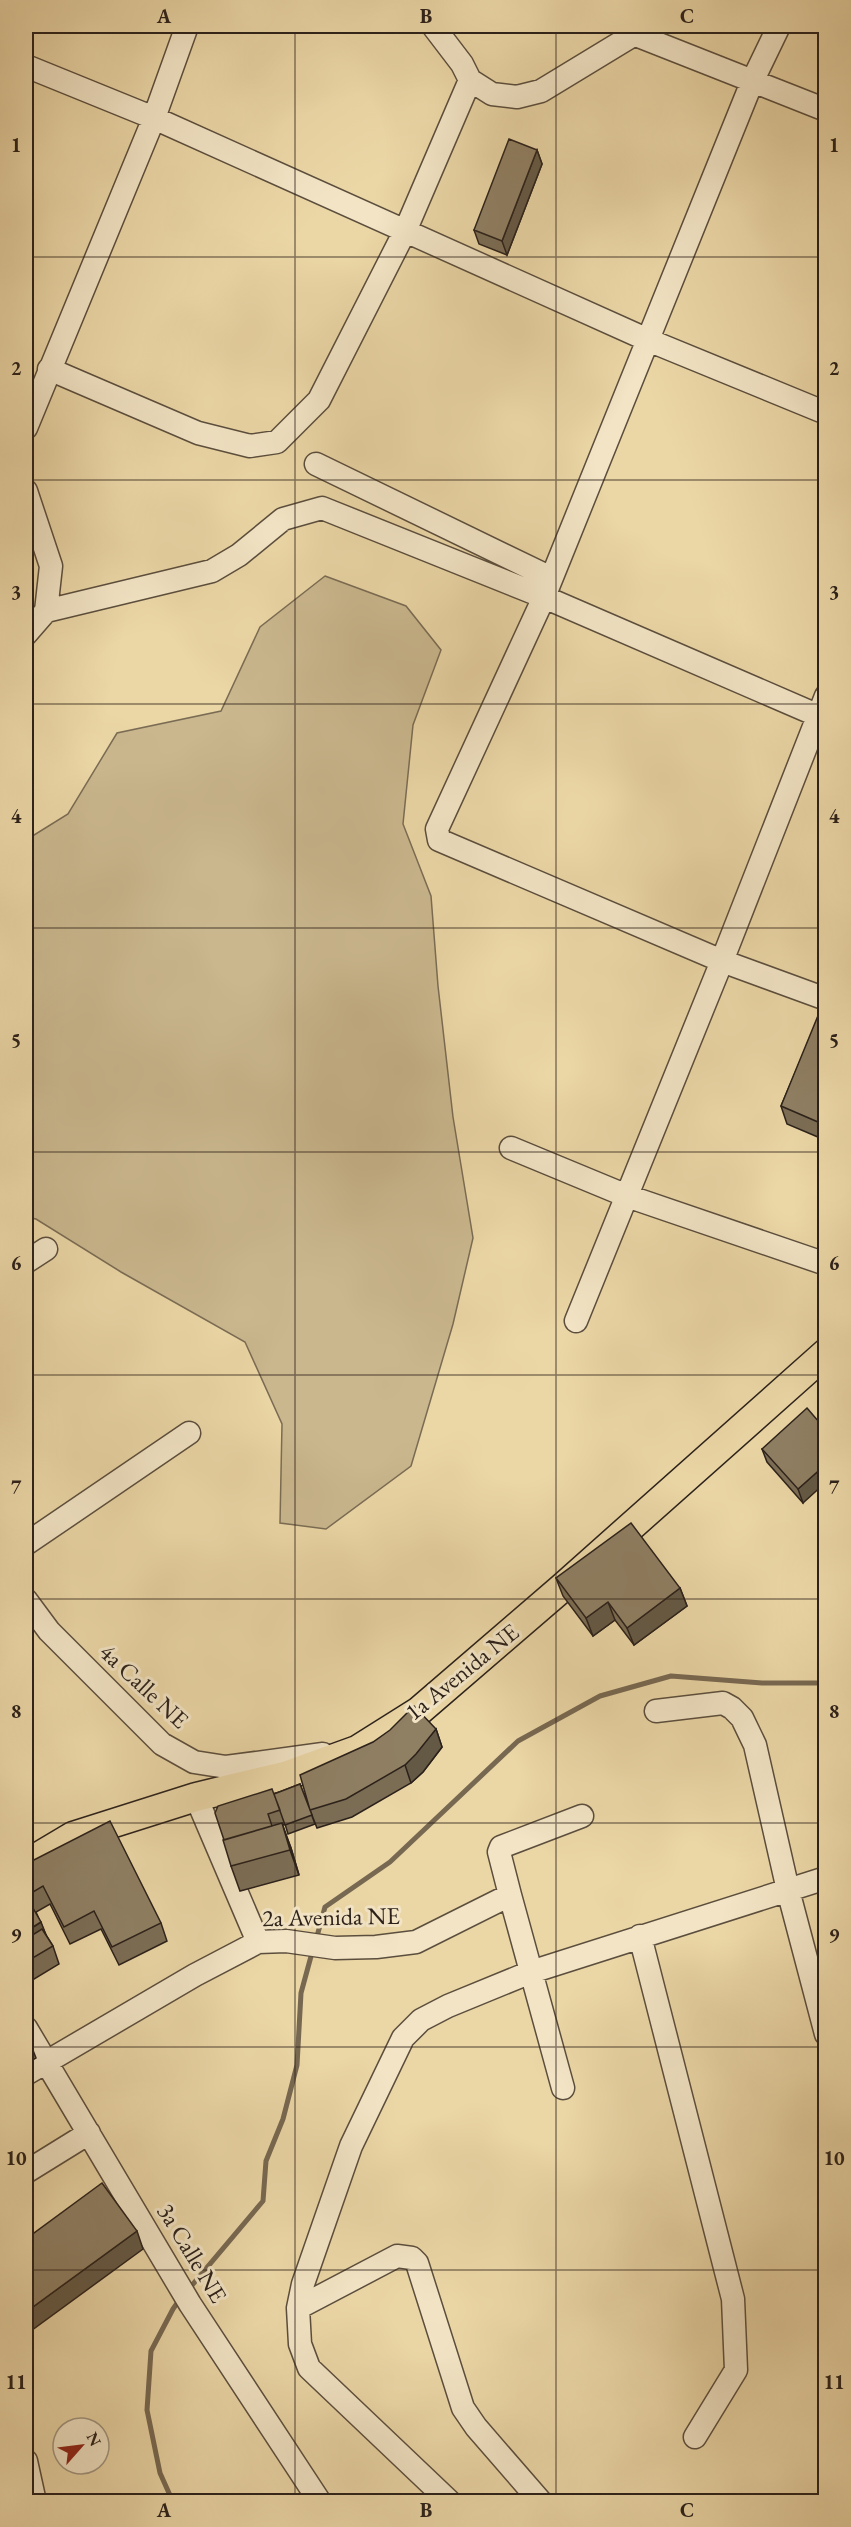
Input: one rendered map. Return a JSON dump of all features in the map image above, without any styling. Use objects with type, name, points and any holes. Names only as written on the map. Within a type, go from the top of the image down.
[{"type":"main road","name":"1a Avenida NE","points":[[26,1864],[73,1836],[196,1797],[288,1775],[357,1750],[419,1710],[563,1587],[825,1353]]},
{"type":"street","points":[[26,428],[154,118],[187,26]]},
{"type":"street","points":[[434,26],[462,64],[470,80],[480,88],[498,95],[517,98],[530,95],[638,29],[752,82],[825,110]]},
{"type":"street","points":[[779,26],[752,82],[547,587],[437,829],[439,840],[722,961],[825,999]]},
{"type":"street","points":[[26,66],[154,118],[406,229],[648,340],[825,412]]},
{"type":"street","points":[[49,369],[198,433],[250,446],[277,442],[319,400],[406,229],[470,80]]},
{"type":"street","points":[[316,464],[547,587],[823,710],[576,1322]]},
{"type":"street","points":[[26,491],[51,566],[46,610],[26,634]]},
{"type":"street","points":[[46,610],[212,572],[238,555],[283,519],[322,508],[547,587]]},
{"type":"street","points":[[511,1148],[627,1196],[825,1264]]},
{"type":"street","points":[[26,1262],[46,1249]]},
{"type":"street","points":[[26,1544],[189,1433]]},
{"type":"street","name":"4a Calle NE","points":[[26,1600],[49,1630],[162,1744],[194,1762],[226,1767],[357,1750]]},
{"type":"street","points":[[656,1712],[723,1703],[742,1718],[755,1745],[788,1890],[825,2034]]},
{"type":"street","points":[[196,1797],[258,1942]]},
{"type":"street","points":[[563,2088],[499,1852],[501,1847],[582,1816]]},
{"type":"street","points":[[450,2502],[309,2368],[300,2344],[298,2308],[303,2284],[351,2146],[403,2038],[421,2020],[531,1972],[825,1878]]},
{"type":"street","name":"2a Avenida NE","points":[[26,2074],[195,1975],[258,1942],[286,1941],[335,1948],[376,1947],[416,1942],[510,1895]]},
{"type":"street","points":[[640,1936],[734,2299],[736,2370],[695,2437]]},
{"type":"street","name":"3a Calle NE","points":[[26,2028],[90,2133],[162,2260],[320,2502]]},
{"type":"street","points":[[26,2172],[90,2133]]},
{"type":"street","points":[[298,2308],[397,2256],[412,2258],[417,2263],[463,2408],[476,2427],[541,2502]]},
{"type":"street","points":[[26,2461],[35,2502]]},
{"type":"shaded area","points":[[325,576],[406,606],[441,650],[413,725],[403,824],[431,896],[438,986],[453,1117],[473,1238],[453,1324],[411,1466],[326,1529],[280,1523],[282,1424],[245,1342],[121,1272],[36,1219],[26,1217],[26,840],[68,814],[117,733],[221,711],[260,627]]},
{"type":"building","points":[[509,139],[537,150],[502,241],[474,230]]},
{"type":"building","points":[[825,833],[825,846],[821,844]]},
{"type":"building","points":[[825,1002],[825,1125],[781,1106]]},
{"type":"building","points":[[807,1408],[825,1429],[825,1465],[798,1489],[762,1449]]},
{"type":"building","points":[[631,1523],[680,1588],[627,1628],[608,1602],[586,1618],[556,1578]]},
{"type":"building","points":[[414,1706],[436,1729],[405,1765],[346,1799],[310,1810],[300,1775],[373,1742],[390,1730]]},
{"type":"building","points":[[300,1784],[312,1815],[285,1825],[274,1794]]},
{"type":"building","points":[[272,1789],[280,1810],[268,1814],[272,1826],[224,1840],[215,1813],[218,1806]]},
{"type":"building","points":[[110,1821],[161,1923],[112,1947],[94,1911],[64,1927],[43,1886],[26,1896],[26,1864]]},
{"type":"building","points":[[282,1823],[290,1850],[231,1866],[223,1840]]},
{"type":"building","points":[[26,1896],[41,1922],[30,1929],[26,1922]]},
{"type":"building","points":[[42,1929],[53,1946],[26,1962],[26,1939]]},
{"type":"building","points":[[102,2183],[137,2231],[26,2312],[26,2239]]},
{"type":"waterway","points":[[316,1940],[325,1907],[390,1862],[518,1741],[600,1696],[671,1676],[762,1683],[826,1683]]},
{"type":"waterway","points":[[188,2290],[263,2201],[266,2161],[283,2119],[297,2065],[301,1993],[313,1949]]},
{"type":"waterway","points":[[173,2502],[160,2473],[147,2410],[151,2351],[180,2299]]}]
